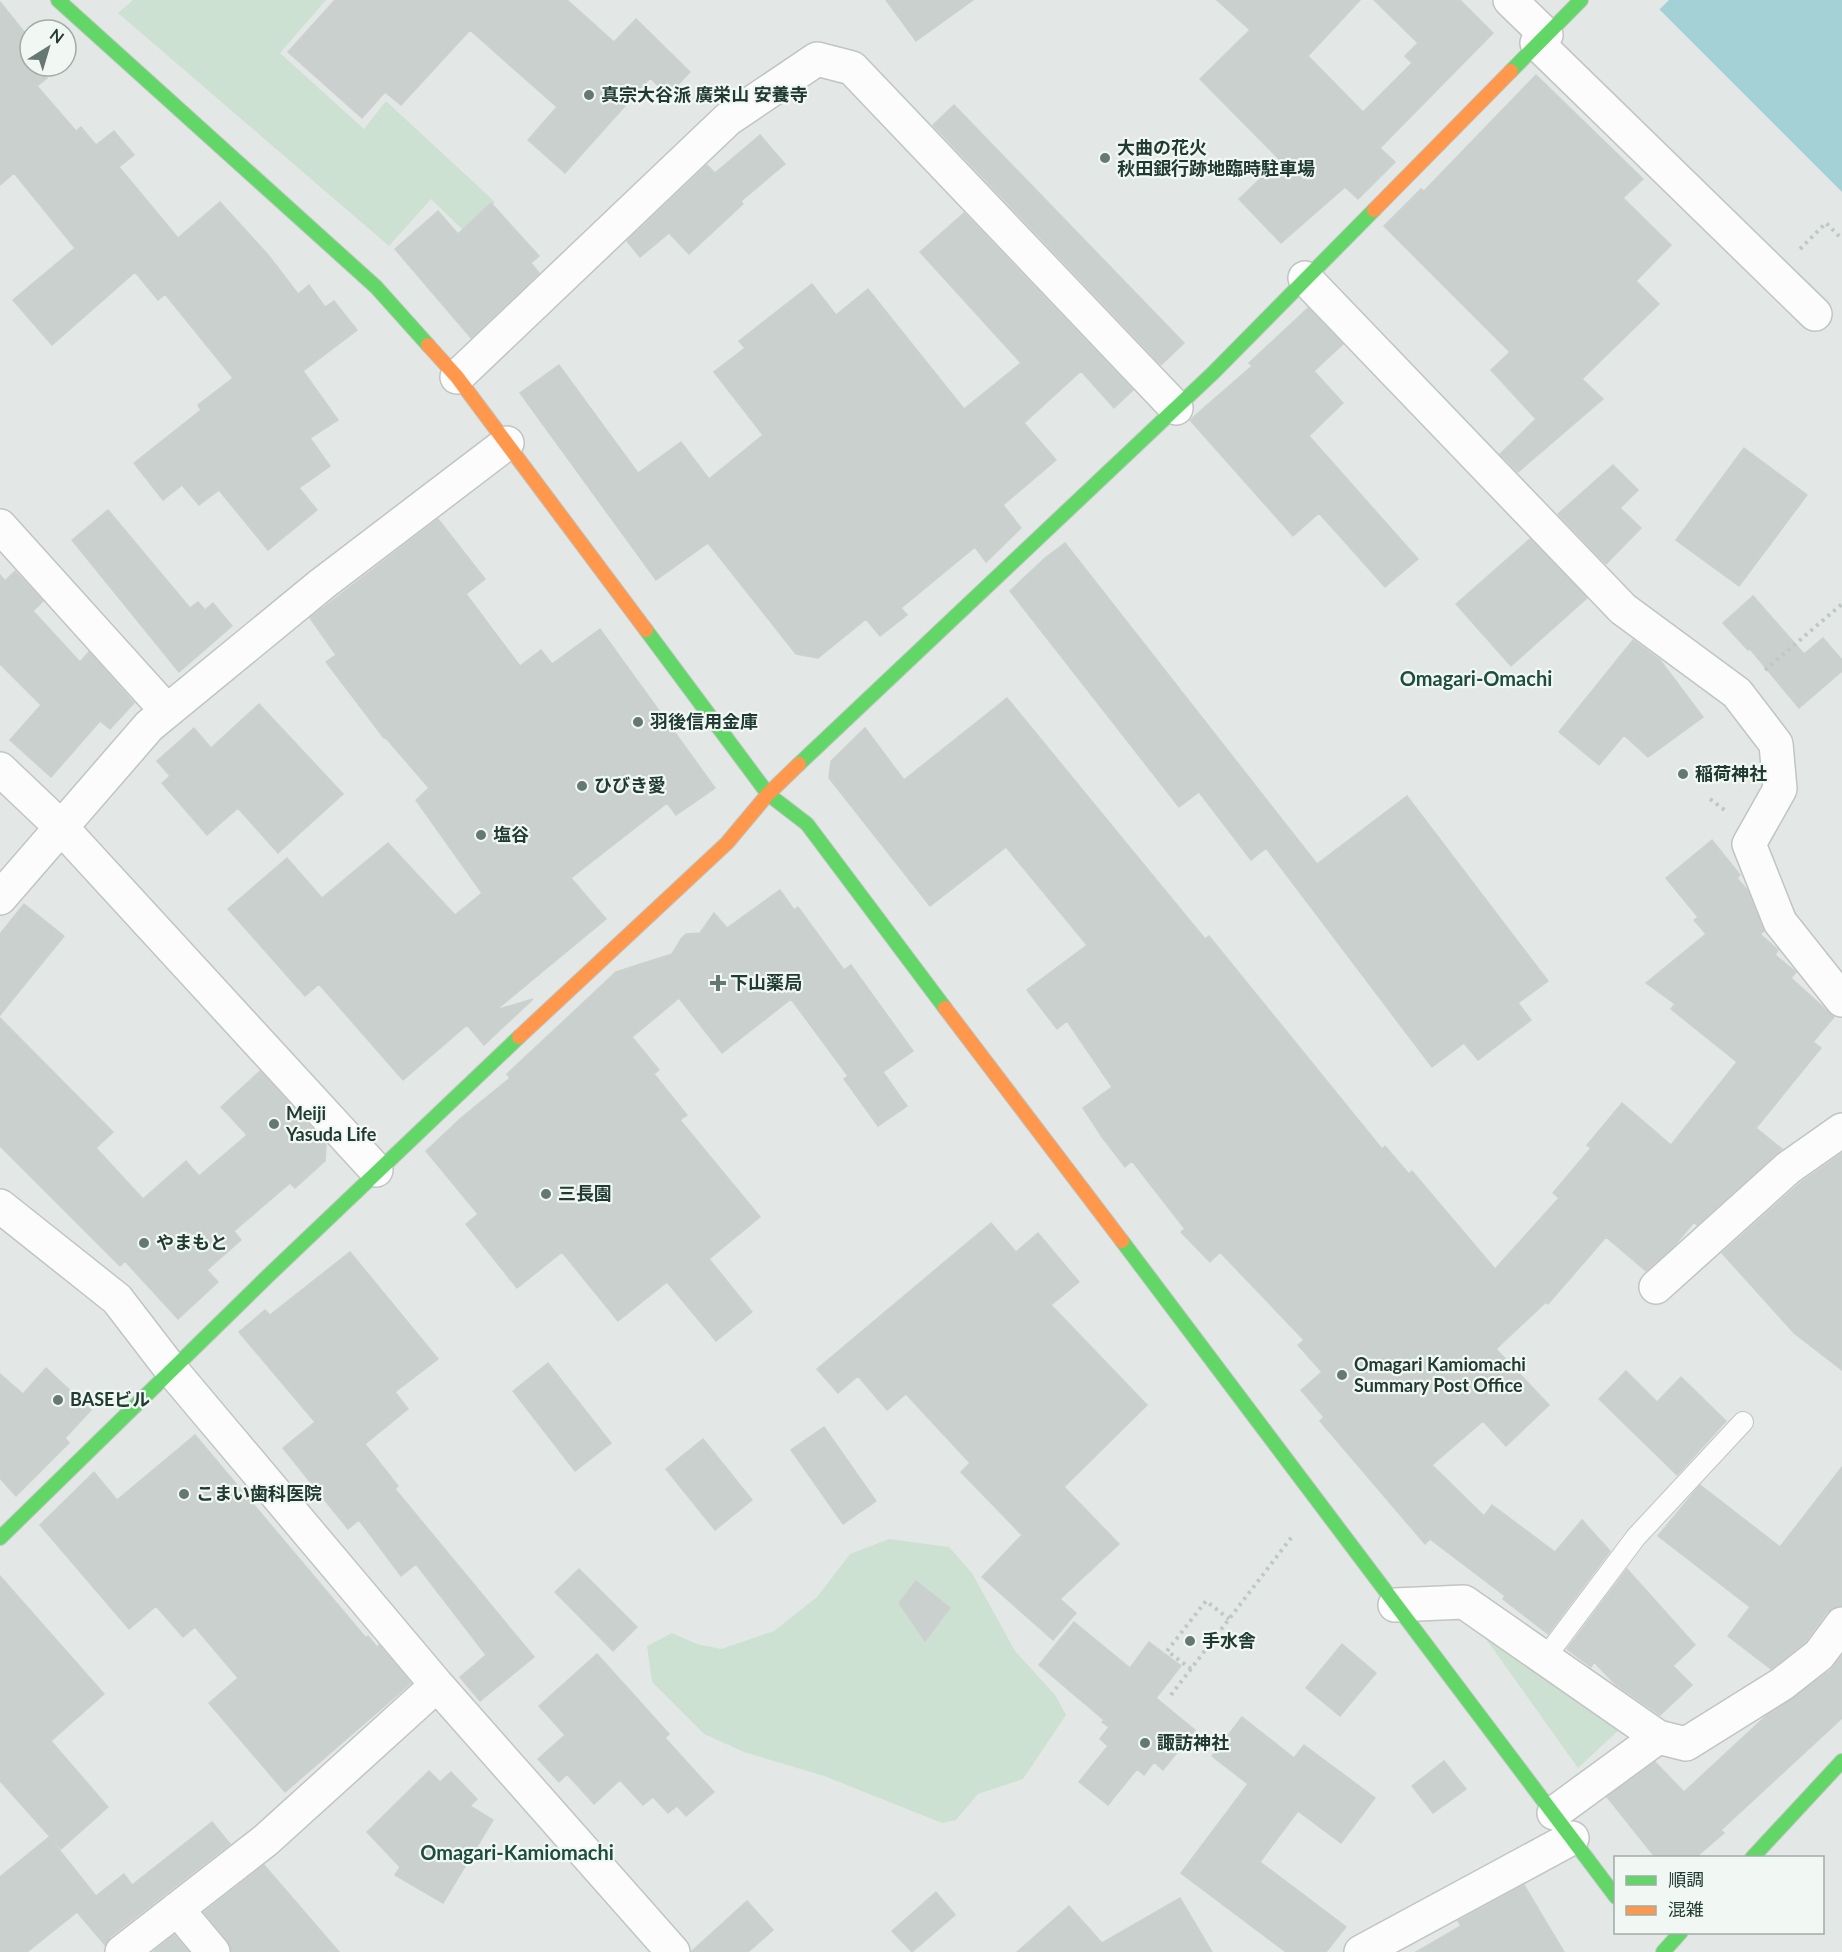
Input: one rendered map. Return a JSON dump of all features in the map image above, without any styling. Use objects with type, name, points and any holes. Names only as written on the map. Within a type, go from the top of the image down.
[{"type":"street","points":[[58,0],[376,286],[457,377],[768,794],[807,824],[1614,1894]]},
{"type":"street","points":[[1510,0],[1541,39],[1815,314]]},
{"type":"street","points":[[0,1538],[170,1368],[376,1170],[727,843],[768,794],[1176,408],[1581,0]]},
{"type":"street","points":[[457,377],[728,119],[818,59],[852,68],[1176,408]]},
{"type":"street","points":[[1305,278],[1623,609],[1737,693],[1776,744],[1780,789],[1749,844],[1780,922],[1842,1000]]},
{"type":"street","points":[[0,898],[149,726],[322,584],[507,443]]},
{"type":"street","points":[[0,526],[167,711]]},
{"type":"street","points":[[0,769],[60,826],[376,1170]]},
{"type":"street","points":[[1656,1287],[1788,1168],[1842,1130]]},
{"type":"street","points":[[0,1206],[117,1299],[170,1368],[437,1685],[672,1952]]},
{"type":"street","points":[[1395,1605],[1464,1602],[1658,1737],[1686,1744],[1782,1684],[1819,1655],[1842,1624]]},
{"type":"street","points":[[122,1952],[266,1840],[437,1685]]},
{"type":"street","points":[[1361,1952],[1563,1826],[1658,1737]]},
{"type":"street","points":[[1753,1856],[1842,1761]]},
{"type":"street","points":[[177,1909],[213,1952]]},
{"type":"street","points":[[1657,1950],[1679,1934]]},
{"type":"lane","points":[[1545,1658],[1636,1538],[1743,1422]]},
{"type":"path","points":[[1737,693],[1842,604]]},
{"type":"path","points":[[1171,1695],[1294,1534]]},
{"type":"path","points":[[1191,1670],[1167,1651],[1206,1601],[1229,1619]]},
{"type":"green space","points":[[133,0],[326,0],[280,53],[364,129],[386,101],[495,202],[469,236],[431,199],[389,246],[118,13]]},
{"type":"green space","points":[[889,1539],[949,1547],[972,1573],[1015,1651],[1056,1696],[1066,1715],[1023,1779],[978,1794],[956,1820],[942,1823],[824,1776],[744,1752],[704,1734],[652,1682],[647,1646],[672,1633],[697,1644],[721,1649],[774,1631],[817,1597],[850,1554]]},
{"type":"green space","points":[[1481,1632],[1620,1729],[1578,1768]]},
{"type":"water","points":[[1650,0],[1842,0],[1842,192]]},
{"type":"pier","points":[[1647,0],[1669,0],[1657,12]]},
{"type":"building","points":[[335,0],[567,0],[614,42],[636,19],[690,72],[668,95],[650,78],[565,173],[528,140],[557,107],[470,30],[401,105],[385,92],[362,118],[288,52]]},
{"type":"building","points":[[886,0],[973,0],[916,41]]},
{"type":"building","points":[[1217,0],[1360,0],[1308,56],[1363,112],[1412,63],[1405,56],[1418,43],[1374,0],[1460,0],[1493,33],[1380,148],[1395,162],[1358,199],[1345,187],[1281,243],[1239,199],[1280,160],[1200,79],[1250,30]]},
{"type":"building","points":[[0,2],[18,24],[18,78],[47,78],[37,86],[76,131],[81,127],[96,145],[114,131],[134,155],[119,167],[178,238],[220,202],[269,256],[298,294],[309,285],[325,307],[334,301],[357,330],[303,371],[338,420],[310,438],[330,466],[299,488],[317,510],[268,550],[219,490],[199,505],[182,485],[163,500],[134,463],[201,410],[198,405],[233,378],[165,294],[158,300],[135,272],[52,345],[13,300],[75,248],[14,173],[0,185]]},
{"type":"building","points":[[1536,75],[1643,179],[1623,198],[1671,245],[1636,281],[1659,304],[1582,379],[1603,399],[1518,472],[1500,454],[1536,419],[1491,370],[1510,352],[1384,226],[1421,189],[1424,191]]},
{"type":"building","points":[[954,105],[1184,343],[1161,365],[933,125]]},
{"type":"building","points":[[760,135],[785,164],[741,201],[743,204],[689,254],[669,233],[640,257],[627,241],[707,165],[715,173]]},
{"type":"building","points":[[491,203],[539,256],[531,263],[539,273],[471,338],[395,249],[438,211],[458,234]]},
{"type":"building","points":[[964,213],[1133,390],[1114,408],[1081,371],[1024,423],[1056,460],[1003,505],[1021,528],[986,562],[975,547],[901,608],[907,615],[880,636],[866,619],[818,658],[796,654],[708,543],[656,580],[520,393],[559,365],[638,473],[681,442],[709,479],[763,435],[714,372],[745,348],[739,341],[812,284],[836,315],[868,289],[964,409],[1021,363],[920,252]]},
{"type":"building","points":[[1308,308],[1343,344],[1314,371],[1343,403],[1309,436],[1418,559],[1385,587],[1319,513],[1293,536],[1190,420],[1252,366],[1249,363]]},
{"type":"building","points":[[1744,448],[1807,495],[1739,586],[1676,540]]},
{"type":"building","points":[[1613,465],[1638,490],[1620,508],[1641,528],[1606,564],[1558,514]]},
{"type":"building","points":[[108,510],[190,608],[198,602],[205,610],[213,603],[232,626],[179,672],[72,540]]},
{"type":"building","points":[[438,519],[485,579],[466,594],[520,666],[541,650],[552,664],[600,629],[715,788],[676,815],[667,803],[571,878],[606,919],[496,1010],[533,999],[484,1045],[467,1025],[403,1080],[319,984],[305,996],[228,909],[287,858],[322,898],[388,843],[455,915],[482,893],[416,800],[429,788],[384,738],[326,662],[336,655],[310,618]]},
{"type":"building","points":[[1530,539],[1587,598],[1511,666],[1456,604]]},
{"type":"building","points":[[1065,543],[1317,864],[1407,796],[1548,981],[1518,1003],[1531,1020],[1478,1060],[1464,1043],[1432,1067],[1266,848],[1251,860],[1199,792],[1179,807],[1010,591],[1045,558]]},
{"type":"building","points":[[15,571],[43,601],[33,611],[80,662],[89,652],[134,703],[110,729],[100,721],[51,777],[10,740],[41,705],[0,664],[0,575],[5,581]]},
{"type":"building","points":[[1753,596],[1804,654],[1823,638],[1842,660],[1842,671],[1799,708],[1750,649],[1748,650],[1723,623]]},
{"type":"building","points":[[1633,640],[1660,660],[1703,717],[1648,757],[1624,735],[1599,765],[1559,732]]},
{"type":"building","points":[[1007,698],[1205,939],[1209,936],[1382,1149],[1385,1146],[1409,1174],[1412,1171],[1495,1269],[1559,1198],[1553,1193],[1591,1148],[1587,1145],[1622,1103],[1671,1145],[1737,1062],[1671,1009],[1675,1004],[1646,983],[1706,934],[1694,920],[1698,917],[1666,878],[1712,840],[1740,875],[1737,878],[1747,890],[1764,931],[1760,934],[1778,950],[1775,955],[1796,972],[1791,978],[1834,1017],[1813,1042],[1821,1048],[1756,1128],[1782,1149],[1697,1225],[1694,1222],[1675,1245],[1646,1271],[1606,1237],[1548,1304],[1546,1302],[1496,1349],[1549,1405],[1506,1446],[1483,1421],[1432,1465],[1484,1516],[1492,1505],[1555,1552],[1582,1520],[1610,1551],[1548,1634],[1503,1599],[1505,1596],[1430,1539],[1425,1544],[1320,1421],[1324,1417],[1301,1390],[1322,1372],[1298,1345],[1304,1340],[1220,1252],[1210,1262],[1181,1232],[1185,1229],[1132,1161],[1125,1167],[1102,1137],[1083,1108],[1112,1087],[1067,1021],[1057,1029],[1027,990],[1087,945],[1006,847],[930,906],[829,778],[831,761],[865,728],[904,780]]},
{"type":"building","points":[[259,704],[343,794],[278,853],[238,808],[207,835],[162,783],[170,776],[157,761],[194,728],[211,748]]},
{"type":"building","points":[[780,890],[794,910],[798,907],[844,970],[851,965],[913,1051],[883,1072],[907,1106],[878,1126],[844,1079],[848,1076],[791,999],[722,1053],[679,998],[632,1037],[659,1070],[654,1074],[687,1115],[680,1120],[760,1217],[709,1259],[752,1312],[716,1341],[667,1282],[618,1321],[562,1252],[517,1288],[466,1224],[478,1214],[426,1151],[461,1118],[510,1078],[507,1074],[616,972],[672,954],[686,934],[700,933],[714,913],[727,928]]},
{"type":"building","points":[[24,904],[64,936],[0,1015],[0,934]]},
{"type":"building","points":[[0,1018],[113,1132],[96,1148],[143,1199],[186,1161],[199,1176],[247,1135],[221,1107],[260,1071],[326,1143],[325,1161],[295,1188],[290,1183],[234,1231],[241,1240],[207,1270],[218,1282],[178,1319],[125,1261],[120,1266],[0,1146]]},
{"type":"building","points":[[1842,1153],[1842,1370],[1794,1333],[1722,1253],[1800,1183]]},
{"type":"building","points":[[991,1223],[1016,1252],[1038,1233],[1079,1282],[1051,1305],[1147,1405],[1064,1487],[1119,1544],[1060,1599],[1076,1613],[1053,1640],[982,1577],[1022,1535],[961,1472],[970,1463],[906,1394],[887,1410],[858,1376],[838,1393],[817,1369]]},
{"type":"building","points":[[350,1252],[438,1359],[395,1392],[408,1409],[365,1444],[398,1486],[395,1489],[534,1657],[480,1701],[460,1677],[486,1655],[416,1564],[401,1576],[359,1520],[348,1529],[283,1448],[315,1422],[239,1332],[265,1310],[270,1315]]},
{"type":"building","points":[[548,1363],[611,1443],[575,1471],[513,1391]]},
{"type":"building","points":[[46,1368],[91,1410],[65,1438],[69,1443],[16,1496],[0,1478],[0,1374],[23,1394]]},
{"type":"building","points":[[1626,1371],[1657,1402],[1681,1377],[1726,1421],[1677,1475],[1599,1399]]},
{"type":"building","points":[[824,1427],[876,1501],[843,1524],[791,1450]]},
{"type":"building","points":[[195,1435],[366,1638],[368,1636],[377,1647],[379,1645],[411,1683],[285,1792],[209,1703],[238,1678],[195,1627],[183,1637],[156,1606],[129,1629],[40,1525],[94,1472],[117,1500]]},
{"type":"building","points":[[703,1439],[752,1500],[715,1530],[666,1469]]},
{"type":"building","points":[[1842,1467],[1842,1606],[1827,1612],[1805,1642],[1771,1669],[1728,1636],[1750,1607],[1658,1536],[1700,1485],[1780,1547]]},
{"type":"building","points":[[579,1569],[637,1627],[613,1651],[555,1592]]},
{"type":"building","points":[[1627,1569],[1695,1645],[1673,1666],[1692,1685],[1660,1715],[1615,1684],[1594,1662],[1591,1667],[1567,1649]]},
{"type":"building","points":[[0,1576],[104,1694],[51,1741],[108,1807],[61,1849],[0,1781]]},
{"type":"building","points":[[916,1581],[950,1608],[925,1641],[899,1603]]},
{"type":"building","points":[[1074,1622],[1130,1668],[1149,1642],[1181,1666],[1156,1698],[1195,1730],[1163,1770],[1154,1762],[1144,1775],[1137,1769],[1108,1805],[1079,1782],[1108,1746],[1100,1739],[1109,1727],[1102,1722],[1104,1720],[1039,1665]]},
{"type":"building","points":[[1342,1644],[1376,1673],[1340,1716],[1306,1688]]},
{"type":"building","points":[[597,1654],[669,1734],[665,1738],[714,1792],[686,1816],[677,1806],[668,1813],[653,1797],[643,1805],[620,1780],[594,1804],[567,1774],[559,1782],[538,1759],[565,1735],[539,1706]]},
{"type":"building","points":[[1842,1655],[1842,1718],[1721,1830],[1724,1833],[1697,1856],[1654,1856],[1607,1797],[1655,1762],[1684,1792],[1767,1715],[1831,1670]]},
{"type":"building","points":[[1242,1717],[1294,1758],[1304,1745],[1375,1798],[1341,1843],[1298,1811],[1260,1862],[1346,1927],[1326,1952],[1286,1952],[1181,1873],[1248,1784],[1212,1756]]},
{"type":"building","points":[[1444,1761],[1466,1789],[1433,1813],[1412,1786]]},
{"type":"building","points":[[429,1771],[440,1782],[451,1772],[477,1799],[470,1806],[493,1820],[443,1903],[395,1875],[400,1867],[367,1832]]},
{"type":"building","points":[[212,1822],[230,1844],[110,1937],[105,1945],[77,1912],[27,1952],[0,1952],[0,1877],[49,1837],[96,1896],[124,1874],[132,1885]]},
{"type":"building","points":[[264,1865],[339,1952],[231,1952],[227,1940],[204,1912]]},
{"type":"building","points":[[1524,1885],[1564,1952],[1416,1952],[1461,1926],[1458,1921]]},
{"type":"building","points":[[936,1892],[955,1915],[912,1952],[892,1931]]},
{"type":"building","points":[[1180,1898],[1212,1952],[1017,1952],[1069,1906],[1102,1943]]},
{"type":"building","points":[[747,1901],[773,1930],[748,1952],[691,1952]]},
{"type":"building","points":[[174,1935],[189,1952],[153,1952]]},
{"type":"traffic: fast","points":[[58,0],[376,287],[428,345]]},
{"type":"traffic: fast","points":[[1511,71],[1581,0]]},
{"type":"traffic: fast","points":[[799,764],[1213,373],[1374,210]]},
{"type":"traffic: fast","points":[[646,630],[768,794],[807,824],[945,1008]]},
{"type":"traffic: fast","points":[[0,1538],[270,1274],[519,1037]]},
{"type":"traffic: fast","points":[[1122,1241],[1614,1894]]},
{"type":"traffic: fast","points":[[1754,1856],[1842,1761]]},
{"type":"traffic: fast","points":[[1663,1952],[1679,1934]]},
{"type":"traffic: slow","points":[[1374,210],[1511,71]]},
{"type":"traffic: slow","points":[[428,345],[457,377],[646,630]]},
{"type":"traffic: slow","points":[[519,1037],[727,843],[768,794],[799,764]]},
{"type":"traffic: slow","points":[[945,1008],[1122,1241]]},
{"type":"place","name":"真宗大谷派 廣栄山 安養寺","points":[[589,95]]},
{"type":"place","name":"大曲の花火 秋田銀行跡地臨時駐車場","points":[[1105,158]]},
{"type":"place","name":"羽後信用金庫","points":[[638,722]]},
{"type":"place","name":"稲荷神社","points":[[1683,774]]},
{"type":"place","name":"ひびき愛","points":[[582,786]]},
{"type":"place","name":"塩谷","points":[[481,835]]},
{"type":"place","name":"下山薬局","points":[[718,983]]},
{"type":"place","name":"Meiji Yasuda Life","points":[[274,1124]]},
{"type":"place","name":"三長園","points":[[546,1194]]},
{"type":"place","name":"やまもと","points":[[144,1243]]},
{"type":"place","name":"Omagari Kamiomachi Summary Post Office","points":[[1342,1375]]},
{"type":"place","name":"BASEビル","points":[[58,1400]]},
{"type":"place","name":"こまい歯科医院","points":[[184,1494]]},
{"type":"place","name":"手水舎","points":[[1190,1641]]},
{"type":"place","name":"諏訪神社","points":[[1145,1743]]},
{"type":"district","name":"Omagari-Omachi","points":[[1476,679]]},
{"type":"district","name":"Omagari-Kamiomachi","points":[[517,1853]]}]
